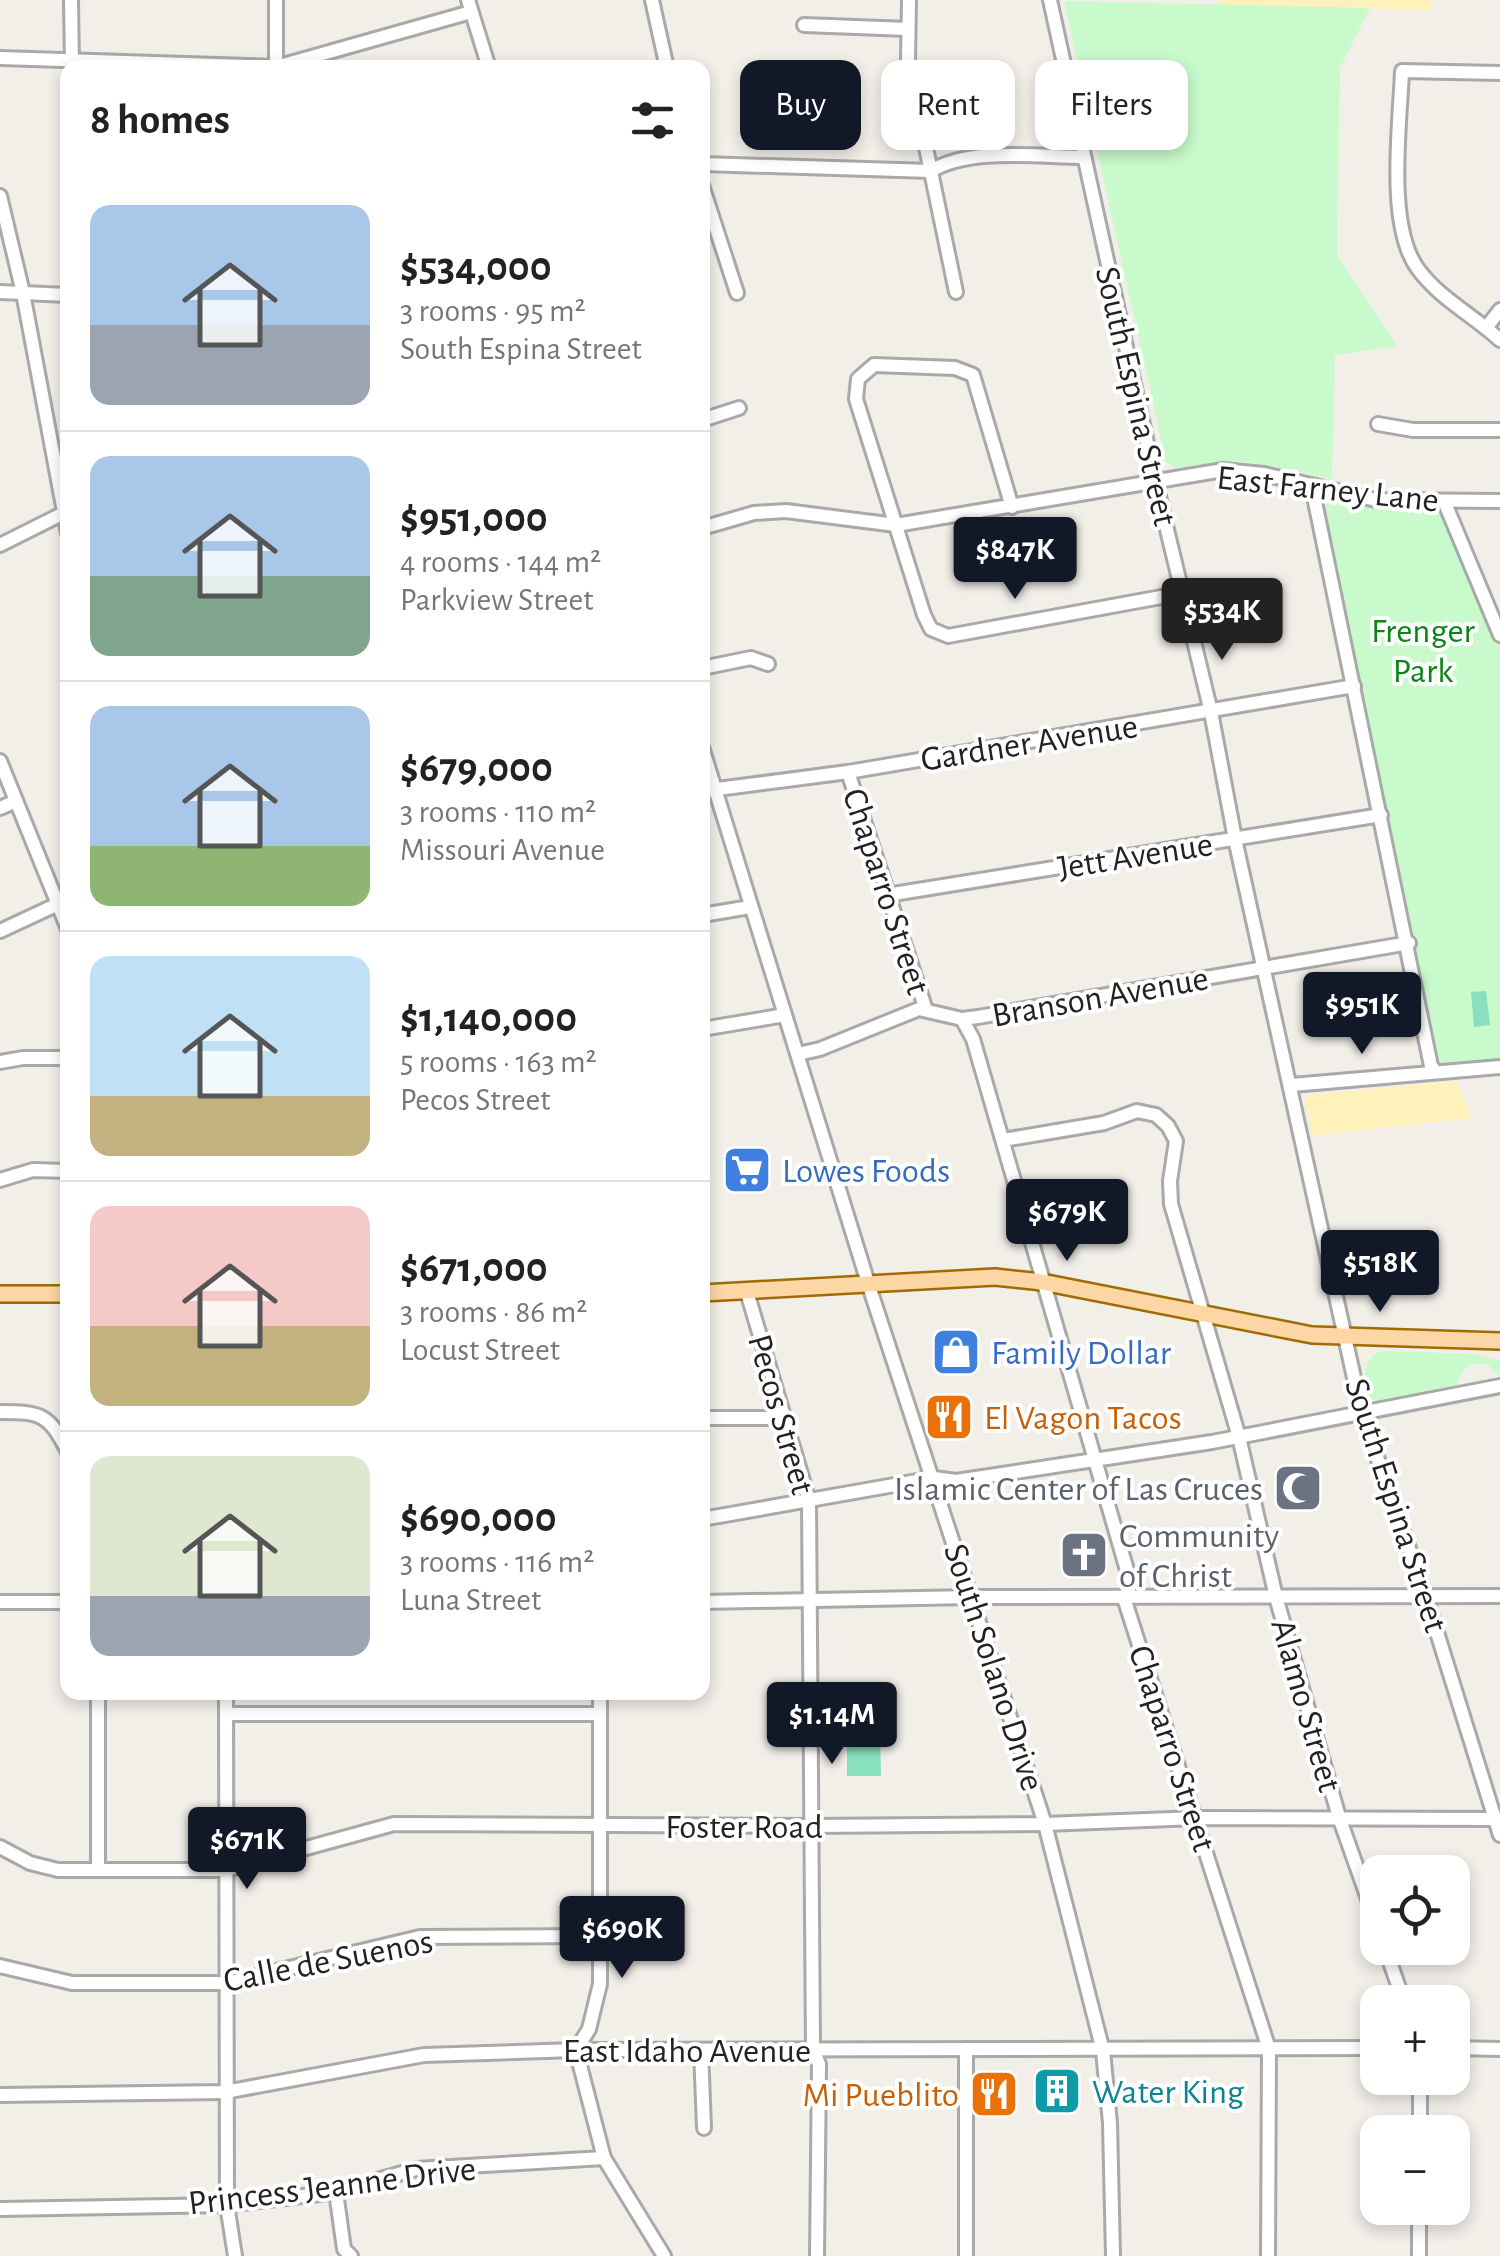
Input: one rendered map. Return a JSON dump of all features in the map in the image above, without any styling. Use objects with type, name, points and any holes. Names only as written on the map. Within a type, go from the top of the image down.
[{"type":"main road","points":[[710,1293],[869,1286],[957,1277],[1042,1282],[1274,1329],[1347,1337],[1500,1341]]},
{"type":"main road","points":[[0,1294],[60,1294]]},
{"type":"street","points":[[71,0],[71,60]]},
{"type":"street","points":[[276,0],[276,60]]},
{"type":"street","points":[[652,0],[666,60]]},
{"type":"street","points":[[909,0],[908,61],[956,292]]},
{"type":"street","name":"South Espina Street","points":[[1050,0],[1156,484],[1211,712],[1235,840],[1362,1414],[1426,1596],[1500,1835]]},
{"type":"street","points":[[298,60],[469,6],[486,60]]},
{"type":"street","points":[[804,24],[908,29]]},
{"type":"street","points":[[0,58],[60,62]]},
{"type":"street","points":[[1500,72],[1402,70],[1399,204],[1402,238],[1419,270],[1500,340]]},
{"type":"street","points":[[710,164],[931,171],[968,157],[1084,157]]},
{"type":"street","points":[[0,196],[60,487]]},
{"type":"street","points":[[710,210],[737,293]]},
{"type":"street","points":[[0,292],[60,295]]},
{"type":"street","points":[[1486,328],[1500,310]]},
{"type":"street","points":[[1012,508],[973,375],[954,368],[874,366],[858,379],[856,399],[924,615],[932,629],[948,636],[1183,593]]},
{"type":"street","points":[[710,417],[740,408]]},
{"type":"street","points":[[1378,424],[1413,430],[1500,430]]},
{"type":"street","name":"East Farney Lane","points":[[710,526],[754,514],[786,511],[896,526],[1223,470],[1264,474],[1376,500],[1500,501]]},
{"type":"street","points":[[1312,486],[1431,1066],[1436,1072]]},
{"type":"street","points":[[1444,501],[1500,635]]},
{"type":"street","points":[[0,546],[60,515]]},
{"type":"street","points":[[710,666],[751,658],[768,664]]},
{"type":"street","name":"Gardner Avenue","points":[[710,790],[848,772],[1354,686]]},
{"type":"street","points":[[0,761],[60,909]]},
{"type":"street","name":"Chaparro Street","points":[[848,772],[926,1010]]},
{"type":"street","name":"South Solano Drive","points":[[710,790],[1045,1824],[1104,2051],[1113,2256]]},
{"type":"street","points":[[0,808],[16,801]]},
{"type":"street","name":"Jett Avenue","points":[[888,895],[1382,815]]},
{"type":"street","points":[[0,931],[58,904]]},
{"type":"street","points":[[710,914],[750,907]]},
{"type":"street","name":"Branson Avenue","points":[[926,1010],[962,1019],[1408,943]]},
{"type":"street","points":[[798,1054],[820,1049],[910,1012],[926,1010]]},
{"type":"street","points":[[710,1028],[785,1015]]},
{"type":"street","name":"Chaparro Street","points":[[962,1019],[972,1038],[1096,1459],[1130,1584],[1124,1598],[1269,2049],[1268,2256]]},
{"type":"street","points":[[0,1062],[60,1058]]},
{"type":"street","points":[[1292,1085],[1500,1068]]},
{"type":"street","name":"Alamo Street","points":[[1003,1140],[1104,1123],[1146,1111],[1162,1119],[1176,1141],[1171,1204],[1238,1438],[1276,1597],[1339,1818],[1360,1877]]},
{"type":"street","points":[[0,1180],[33,1170],[60,1171]]},
{"type":"street","name":"Pecos Street","points":[[747,1292],[809,1501],[813,2049],[819,2064],[818,2256]]},
{"type":"street","points":[[710,1517],[934,1478],[956,1481],[1238,1438],[1500,1386]]},
{"type":"street","points":[[0,1412],[28,1412],[45,1417],[60,1437]]},
{"type":"street","points":[[710,1418],[782,1418]]},
{"type":"street","points":[[710,1602],[972,1597],[1500,1596]]},
{"type":"street","points":[[0,1602],[60,1602]]},
{"type":"street","points":[[98,1700],[98,1870]]},
{"type":"street","points":[[226,1700],[227,2205],[235,2256]]},
{"type":"street","points":[[600,1700],[600,1984],[589,2029],[576,2050],[604,2158],[664,2256]]},
{"type":"street","points":[[226,1714],[600,1714]]},
{"type":"street","name":"Foster Road","points":[[0,1846],[40,1866],[226,1870],[394,1824],[812,1826],[1197,1818],[1497,1819]]},
{"type":"street","name":"Calle de Suenos","points":[[0,1966],[72,1983],[226,1983],[420,1937],[599,1936]]},
{"type":"street","name":"East Idaho Avenue","points":[[0,2095],[226,2092],[424,2056],[576,2050],[1360,2048]]},
{"type":"street","points":[[1470,2048],[1500,2048]]},
{"type":"street","points":[[966,2049],[966,2256]]},
{"type":"street","points":[[701,2050],[704,2128]]},
{"type":"street","name":"Princess Jeanne Drive","points":[[0,2209],[227,2205],[336,2192],[416,2169],[604,2158]]},
{"type":"street","points":[[336,2192],[344,2249],[351,2256]]},
{"type":"street","points":[[1419,2256],[1420,2225]]},
{"type":"sand","points":[[1220,0],[1432,0],[1432,10],[1221,5]]},
{"type":"sand","points":[[1456,1081],[1472,1118],[1313,1136],[1305,1100],[1309,1095]]},
{"type":"green space","points":[[1064,1],[1370,8],[1340,68],[1337,255],[1397,346],[1335,355],[1332,479],[1250,462],[1174,468],[1166,462],[1097,150],[1188,150],[1188,60],[1077,60]]},
{"type":"green space","name":"Frenger Park","points":[[1312,487],[1376,500],[1444,501],[1500,637],[1500,1067],[1436,1072]]},
{"type":"green space","points":[[1486,991],[1490,1025],[1474,1027],[1471,992]]},
{"type":"green space","points":[[1383,1351],[1475,1354],[1500,1361],[1500,1377],[1488,1365],[1476,1364],[1463,1372],[1456,1388],[1377,1403],[1369,1396],[1366,1369],[1371,1358]]},
{"type":"green space","points":[[880,1733],[881,1776],[847,1776],[847,1734]]},
{"type":"place","name":"Lowes Foods","points":[[747,1170]]},
{"type":"place","name":"Family Dollar","points":[[956,1352]]},
{"type":"place","name":"El Vagon Tacos","points":[[949,1417]]},
{"type":"place","name":"Islamic Center of Las Cruces","points":[[1298,1488]]},
{"type":"place","name":"Community of Christ","points":[[1084,1555]]},
{"type":"place","name":"Water King","points":[[1057,2091]]},
{"type":"place","name":"Mi Pueblito","points":[[994,2094]]}]
